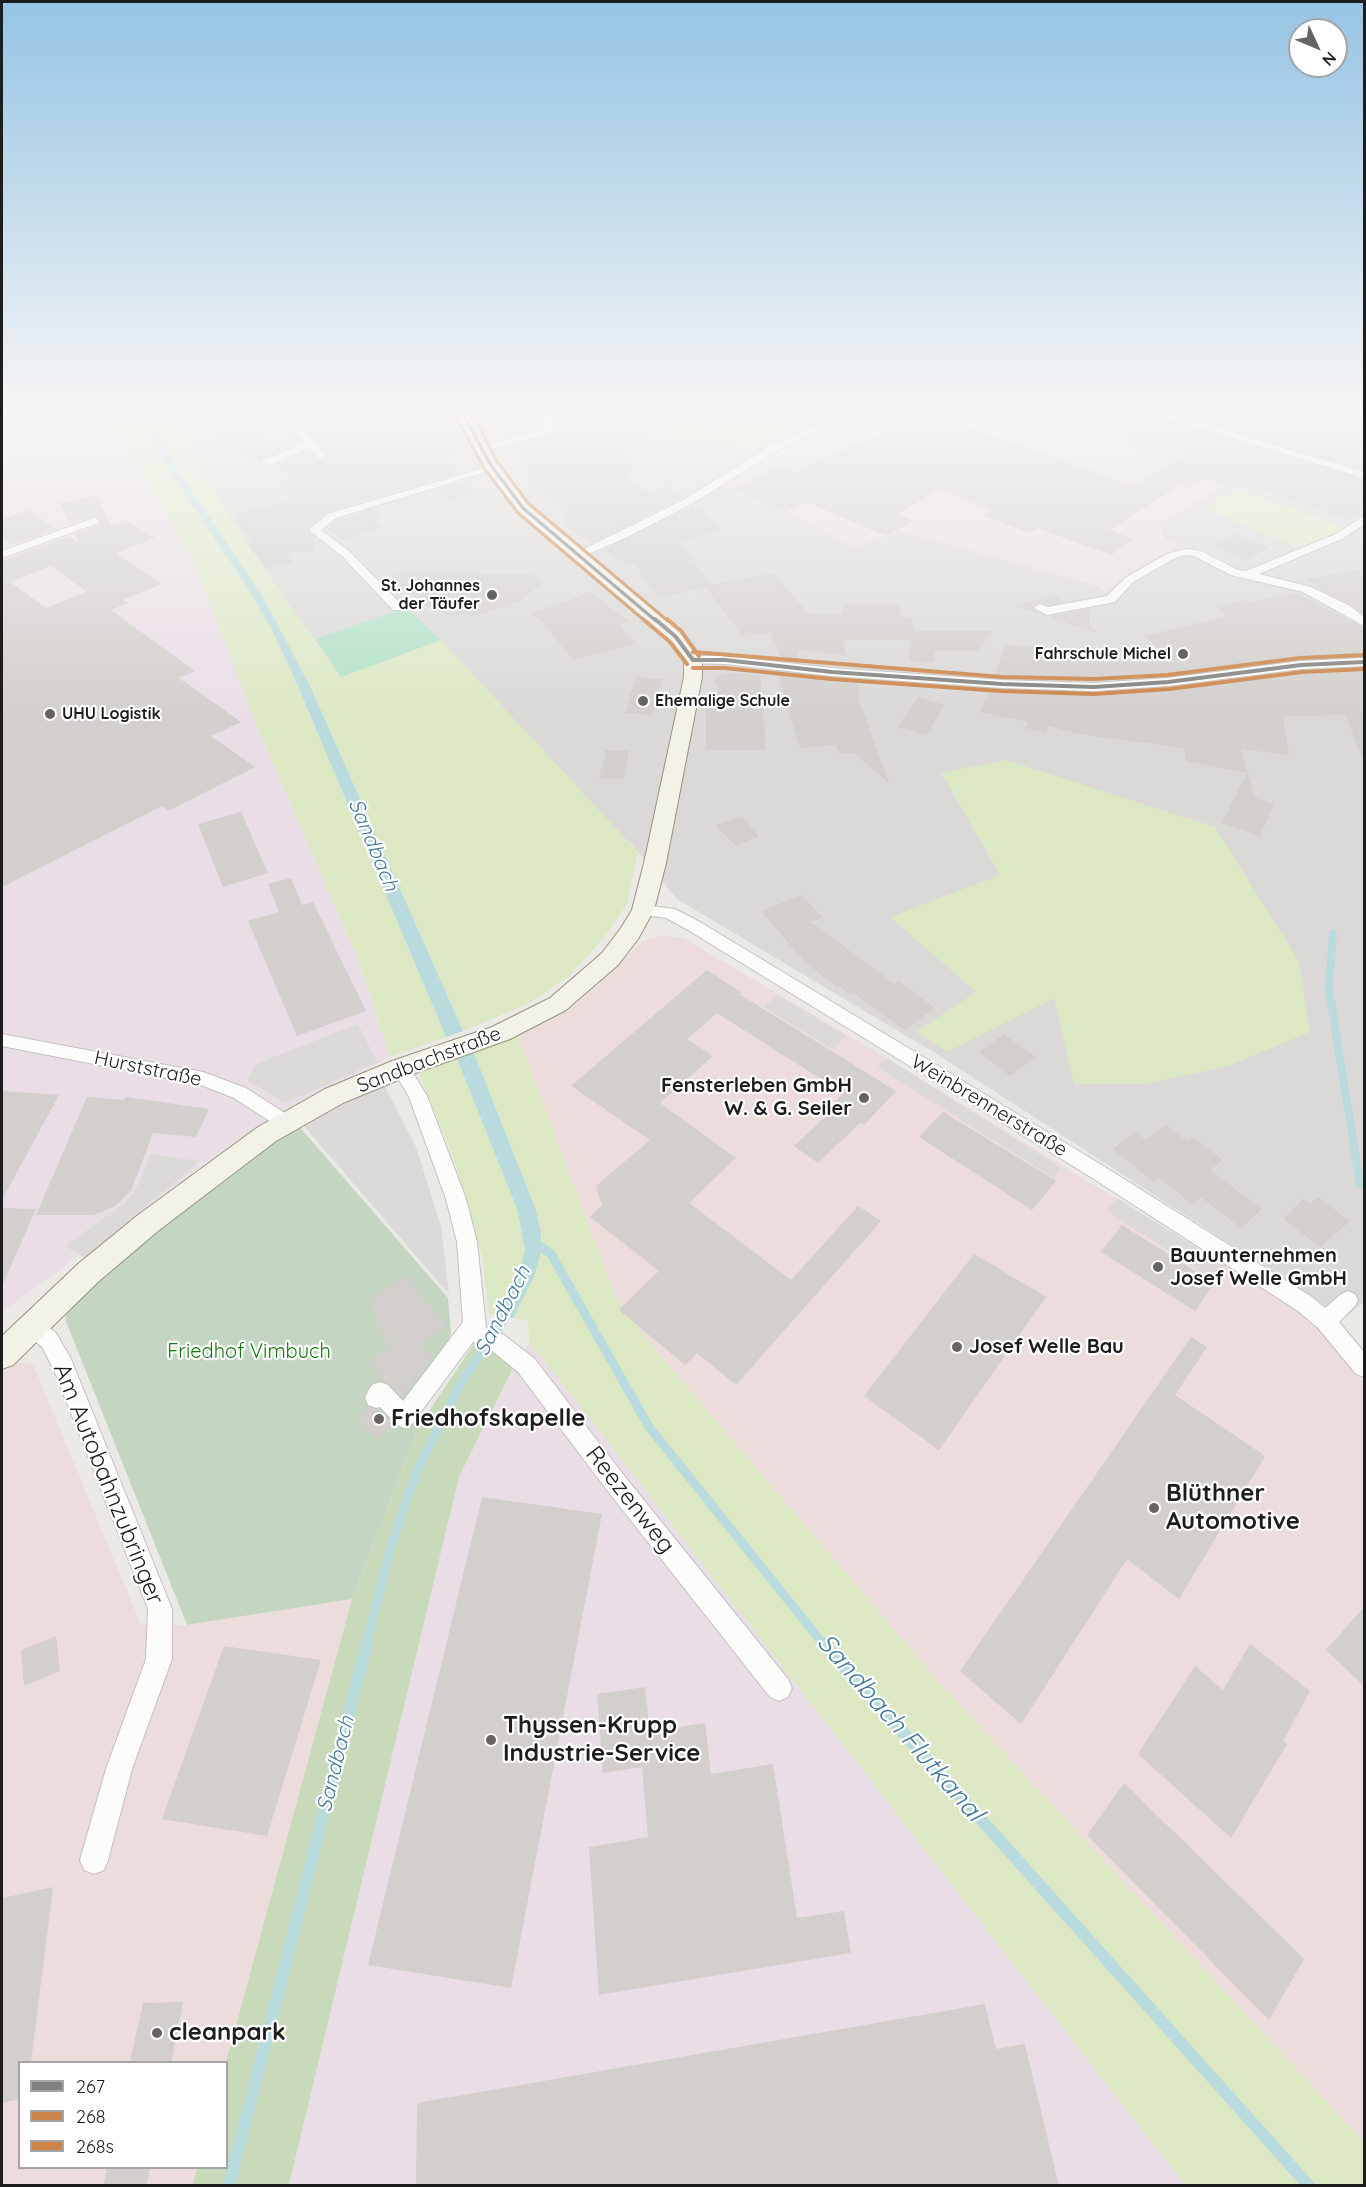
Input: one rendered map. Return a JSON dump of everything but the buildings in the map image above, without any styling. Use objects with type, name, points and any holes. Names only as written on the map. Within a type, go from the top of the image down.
[{"type":"street","points":[[335,515],[314,530],[346,554],[397,608]]},
{"type":"street","points":[[531,515],[676,637],[693,660],[725,660],[832,672],[1002,684],[1094,687],[1168,682],[1301,665],[1365,662]]},
{"type":"street","points":[[578,555],[661,515]]},
{"type":"street","points":[[1247,575],[1340,536],[1365,519]]},
{"type":"street","points":[[2,555],[94,521]]},
{"type":"street","points":[[1040,608],[1047,611],[1111,599],[1130,580],[1171,556],[1186,552],[1197,553],[1235,573],[1307,589],[1346,609],[1365,622]]},
{"type":"street","name":"Sandbachstraße","points":[[2,1355],[31,1324],[148,1223],[285,1122],[334,1096],[531,1019],[558,1004],[610,959],[630,933],[643,910],[655,863],[693,677],[693,660]]},
{"type":"street","name":"Weinbrennerstraße","points":[[643,910],[669,913],[694,926],[1093,1169],[1305,1304],[1325,1321],[1365,1367]]},
{"type":"street","name":"Hurststraße","points":[[2,1040],[203,1079],[240,1093],[285,1122]]},
{"type":"street","points":[[376,1398],[380,1392],[404,1417],[483,1334],[467,1242],[456,1199],[418,1096],[401,1068]]},
{"type":"street","points":[[1325,1321],[1347,1300]]},
{"type":"street","name":"Am Autobahnzubringer","points":[[31,1324],[49,1340],[63,1366],[160,1609],[159,1659],[119,1769],[94,1860]]},
{"type":"street","name":"Reezenweg","points":[[483,1334],[526,1365],[544,1386],[614,1481],[779,1688]]},
{"type":"shaded area","points":[[2,515],[167,515],[193,560],[259,731],[358,959],[390,1057],[232,1144],[2,1312]]},
{"type":"shaded area","points":[[228,515],[1364,515],[1364,1302],[1344,1318],[940,1056],[677,899],[629,841],[341,677]]},
{"type":"shaded area","points":[[793,515],[1173,515],[1158,524],[1166,540],[1176,543],[1172,550],[1129,573],[1106,592],[1094,585],[900,531],[855,547]]},
{"type":"shaded area","points":[[367,561],[408,596],[373,608],[351,588],[355,575]]},
{"type":"shaded area","points":[[702,591],[709,597],[657,606],[650,600]]},
{"type":"shaded area","points":[[664,935],[685,939],[878,1053],[1364,1350],[1364,2142],[936,1679],[644,1336],[615,1296],[518,1036],[571,1008],[644,941]]},
{"type":"shaded area","points":[[778,995],[846,1036],[832,1049],[764,1007]]},
{"type":"shaded area","points":[[358,1024],[377,1062],[285,1103],[247,1080],[256,1064]]},
{"type":"shaded area","points":[[887,1058],[1061,1168],[1054,1178],[877,1067]]},
{"type":"shaded area","points":[[383,1083],[416,1147],[441,1226],[449,1294],[303,1125]]},
{"type":"shaded area","points":[[151,1154],[200,1161],[85,1258],[65,1246],[124,1204],[137,1187]]},
{"type":"shaded area","points":[[1117,1198],[1226,1266],[1215,1280],[1106,1211]]},
{"type":"shaded area","points":[[529,1344],[545,1361],[1185,2185],[289,2186],[459,1477],[515,1364]]},
{"type":"shaded area","points":[[18,1362],[33,1364],[141,1625],[188,1625],[352,1599],[226,2061],[18,2061],[18,2169],[197,2169],[192,2185],[2,2186],[2,1366]]},
{"type":"green space","points":[[167,515],[199,515],[271,628],[297,684],[446,1037],[390,1057],[358,959],[259,731],[193,560]]},
{"type":"green space","points":[[208,515],[228,515],[341,677],[441,640],[638,852],[627,904],[604,938],[569,976],[530,1003],[463,1031],[310,686],[264,599]]},
{"type":"green space","points":[[1221,515],[1310,515],[1346,528],[1297,548]]},
{"type":"green space","points":[[406,608],[441,640],[341,677],[315,639]]},
{"type":"green space","points":[[1006,760],[1215,827],[1299,961],[1310,1032],[1228,1066],[1145,1084],[1074,1084],[1054,998],[947,1052],[916,1032],[976,992],[890,917],[1000,875],[941,773]]},
{"type":"green space","points":[[518,1036],[615,1296],[644,1336],[936,1679],[1364,2142],[1364,2185],[1185,2185],[545,1361],[529,1344],[528,1321],[513,1318],[533,1278],[541,1233],[536,1210],[474,1053]]},
{"type":"green space","points":[[457,1059],[517,1209],[525,1249],[520,1273],[499,1315],[489,1314],[483,1260],[455,1163],[418,1071]]},
{"type":"green space","name":"Friedhof Vimbuch","points":[[298,1125],[448,1298],[451,1333],[437,1371],[399,1403],[419,1426],[352,1599],[187,1625],[65,1319],[73,1299],[169,1211]]},
{"type":"green space","points":[[475,1342],[515,1364],[459,1477],[289,2185],[192,2186],[197,2169],[228,2169],[226,2061],[352,1599],[419,1426]]},
{"type":"water","points":[[199,515],[208,515],[264,599],[310,686],[463,1031],[446,1037],[297,684],[271,628]]},
{"type":"water","points":[[474,1053],[536,1210],[541,1233],[540,1256],[533,1279],[513,1318],[499,1315],[520,1273],[525,1249],[517,1209],[457,1059]]},
{"type":"waterway","points":[[1333,934],[1329,989],[1360,1184]]},
{"type":"waterway","name":"Sandbach Flutkanal","points":[[533,1242],[551,1254],[649,1427],[824,1645]]},
{"type":"waterway","name":"Sandbach","points":[[366,1645],[391,1547],[416,1473],[462,1381],[498,1330],[509,1308]]},
{"type":"waterway","name":"Sandbach","points":[[229,2186],[367,1643]]},
{"type":"waterway","name":"Sandbach Flutkanal","points":[[823,1643],[1309,2186]]},
{"type":"transit line","name":"268","points":[[520,515],[670,642],[687,664]]},
{"type":"transit line","name":"267","points":[[531,515],[676,637],[693,660]]},
{"type":"transit line","name":"268s","points":[[542,515],[681,631],[699,656]]},
{"type":"transit line","name":"268s","points":[[693,652],[1002,677],[1094,679],[1167,675],[1300,658],[1364,655]]},
{"type":"transit line","name":"267","points":[[693,660],[725,660],[832,672],[1002,684],[1094,687],[1168,682],[1301,665],[1364,662]]},
{"type":"transit line","name":"268","points":[[693,668],[725,668],[831,679],[1001,691],[1094,694],[1169,689],[1302,672],[1364,669]]},
{"type":"place","name":"St. Johannes der Täufer","points":[[492,595]]},
{"type":"place","name":"Fahrschule Michel","points":[[1183,654]]},
{"type":"place","name":"Ehemalige Schule","points":[[643,701]]},
{"type":"place","name":"UHU Logistik","points":[[50,714]]},
{"type":"place","name":"Fensterleben GmbH W. & G. Seiler","points":[[864,1098]]},
{"type":"place","name":"Bauunternehmen Josef Welle GmbH","points":[[1158,1267]]},
{"type":"place","name":"Josef Welle Bau","points":[[957,1347]]},
{"type":"place","name":"Friedhofskapelle","points":[[379,1419]]},
{"type":"place","name":"Blüthner Automotive","points":[[1154,1508]]},
{"type":"place","name":"Thyssen-Krupp Industrie-Service","points":[[491,1740]]},
{"type":"place","name":"cleanpark","points":[[157,2033]]}]
